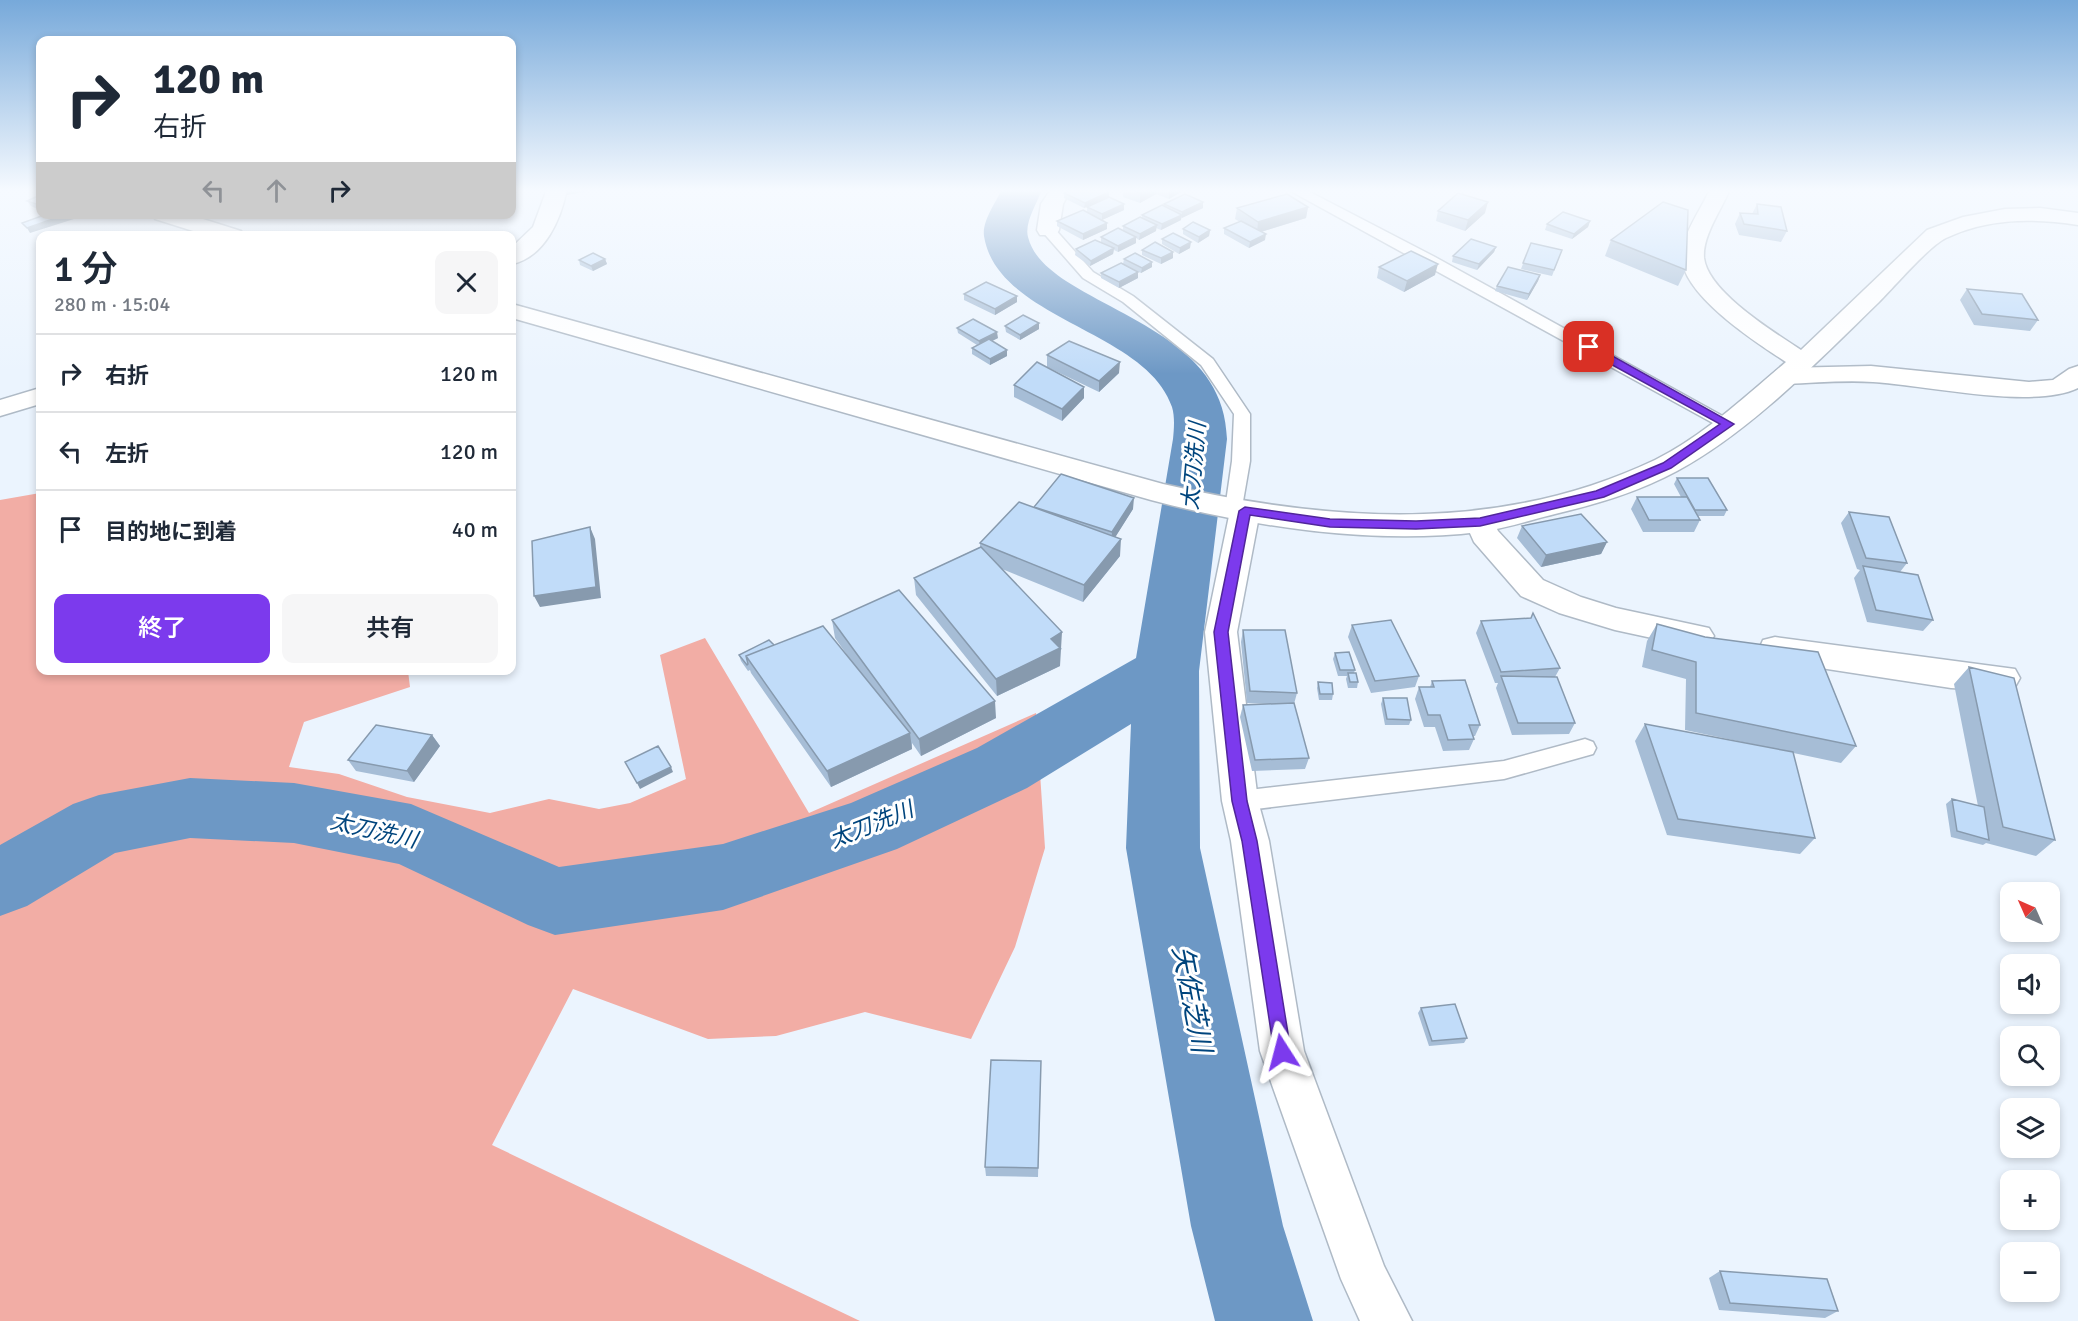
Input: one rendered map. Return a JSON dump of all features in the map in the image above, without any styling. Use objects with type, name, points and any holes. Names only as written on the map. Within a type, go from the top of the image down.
[{"type":"street","points":[[1695,251],[1693,260],[1698,275],[1723,303],[1793,369],[1871,374],[2029,390],[2052,389],[2075,378],[2078,374]]},
{"type":"street","points":[[516,312],[1161,493],[1233,509],[1330,523],[1416,525],[1480,522],[1599,494],[1667,465],[1728,424],[1793,369],[1918,251]]},
{"type":"street","points":[[0,408],[36,397]]},
{"type":"street","points":[[1233,509],[1221,632],[1240,801],[1250,841],[1282,1052],[1365,1279],[1387,1321]]},
{"type":"street","points":[[1480,522],[1485,535],[1532,588],[1570,605],[1615,619],[1738,643],[1951,675],[2003,678]]},
{"type":"lane","points":[[1066,251],[1088,275],[1128,299],[1207,362],[1242,414],[1242,437],[1233,509]]},
{"type":"lane","points":[[1412,251],[1728,424]]},
{"type":"lane","points":[[1240,801],[1504,770],[1585,748]]},
{"type":"shaded area","points":[[36,494],[36,675],[408,675],[410,687],[304,722],[289,767],[339,774],[407,797],[490,813],[549,799],[599,809],[630,803],[686,779],[660,655],[705,638],[809,813],[1036,713],[1045,848],[1015,947],[971,1039],[865,1012],[776,1036],[708,1039],[573,989],[492,1145],[860,1321],[0,1321],[0,500]]},
{"type":"building","points":[[1078,251],[1109,251],[1091,261]]},
{"type":"building","points":[[1144,251],[1173,252],[1161,258]]},
{"type":"building","points":[[1411,251],[1438,264],[1407,281],[1379,267]]},
{"type":"building","points":[[1459,251],[1492,251],[1479,264],[1453,256]]},
{"type":"building","points":[[1528,251],[1562,251],[1554,270],[1523,263]]},
{"type":"building","points":[[1638,251],[1687,251],[1686,270]]},
{"type":"building","points":[[593,253],[605,259],[591,266],[579,260]]},
{"type":"building","points":[[1135,253],[1152,262],[1142,268],[1124,259]]},
{"type":"building","points":[[1121,263],[1138,272],[1119,282],[1101,273]]},
{"type":"building","points":[[1508,267],[1540,275],[1529,294],[1497,286]]},
{"type":"building","points":[[986,282],[1017,296],[995,309],[964,294]]},
{"type":"building","points":[[1967,289],[2022,294],[2038,320],[1982,314]]},
{"type":"building","points":[[1023,315],[1039,323],[1020,335],[1005,326]]},
{"type":"building","points":[[973,319],[997,332],[979,341],[957,328]]},
{"type":"building","points":[[989,339],[1007,350],[990,359],[972,348]]},
{"type":"building","points":[[1069,341],[1120,362],[1099,381],[1047,355]]},
{"type":"building","points":[[1037,362],[1084,387],[1062,409],[1014,385]]},
{"type":"building","points":[[1061,474],[1134,498],[1112,532],[1034,507]]},
{"type":"building","points":[[1677,478],[1708,478],[1727,510],[1695,510]]},
{"type":"building","points":[[1637,497],[1687,497],[1700,520],[1649,520]]},
{"type":"building","points":[[1019,502],[1121,539],[1084,585],[980,543]]},
{"type":"building","points":[[1849,512],[1889,517],[1907,563],[1866,558]]},
{"type":"building","points":[[1581,514],[1607,542],[1546,555],[1522,526]]},
{"type":"building","points":[[590,527],[596,587],[534,596],[532,541]]},
{"type":"building","points":[[981,547],[1062,632],[1051,639],[1060,648],[996,679],[914,578]]},
{"type":"building","points":[[1863,566],[1918,575],[1933,620],[1876,610]]},
{"type":"building","points":[[899,590],[995,701],[919,739],[832,620]]},
{"type":"building","points":[[1533,613],[1560,668],[1501,672],[1481,621],[1531,618]]},
{"type":"building","points":[[1391,620],[1419,676],[1375,681],[1352,625]]},
{"type":"building","points":[[1657,624],[1705,637],[1818,652],[1856,746],[1696,713],[1696,662],[1652,650]]},
{"type":"building","points":[[823,626],[910,733],[827,771],[746,656]]},
{"type":"building","points":[[1243,630],[1285,630],[1297,693],[1250,691]]},
{"type":"building","points":[[769,640],[774,645],[746,656],[747,665],[739,655]]},
{"type":"building","points":[[1349,652],[1355,670],[1340,670],[1335,653]]},
{"type":"building","points":[[1969,667],[2014,678],[2055,840],[2003,827]]},
{"type":"building","points":[[1348,673],[1356,673],[1358,682],[1350,682]]},
{"type":"building","points":[[1501,676],[1557,677],[1575,723],[1518,723]]},
{"type":"building","points":[[1465,680],[1480,725],[1469,725],[1474,739],[1448,740],[1440,715],[1428,715],[1419,687],[1434,687],[1432,681]]},
{"type":"building","points":[[1318,682],[1332,683],[1333,694],[1320,694]]},
{"type":"building","points":[[1383,698],[1407,698],[1411,720],[1387,719]]},
{"type":"building","points":[[1294,703],[1309,758],[1255,760],[1243,705]]},
{"type":"building","points":[[1645,724],[1793,752],[1815,838],[1678,819]]},
{"type":"building","points":[[376,725],[432,735],[407,771],[348,760]]},
{"type":"building","points":[[658,746],[671,767],[637,783],[625,762]]},
{"type":"building","points":[[1952,799],[1984,807],[1989,840],[1957,831]]},
{"type":"building","points":[[1455,1004],[1467,1038],[1432,1041],[1421,1008]]},
{"type":"building","points":[[991,1060],[1041,1061],[1038,1168],[985,1167]]},
{"type":"building","points":[[1720,1271],[1827,1279],[1838,1311],[1730,1303]]},
{"type":"waterway","name":"太刀洗川","points":[[1012,251],[1016,261],[1038,282],[1161,358],[1185,380],[1198,407],[1200,439],[1166,671]]},
{"type":"waterway","name":"太刀洗川","points":[[0,883],[99,826],[190,808],[294,813],[411,835],[555,901],[723,877],[871,827],[1002,768],[1166,671]]},
{"type":"waterway","name":"矢佐芝川","points":[[1166,671],[1163,848],[1237,1226],[1264,1321]]},
{"type":"route","points":[[1282,1052],[1250,841],[1240,801],[1221,632],[1245,511],[1330,523],[1416,525],[1480,522],[1599,494],[1667,465],[1728,424],[1589,347]]}]
